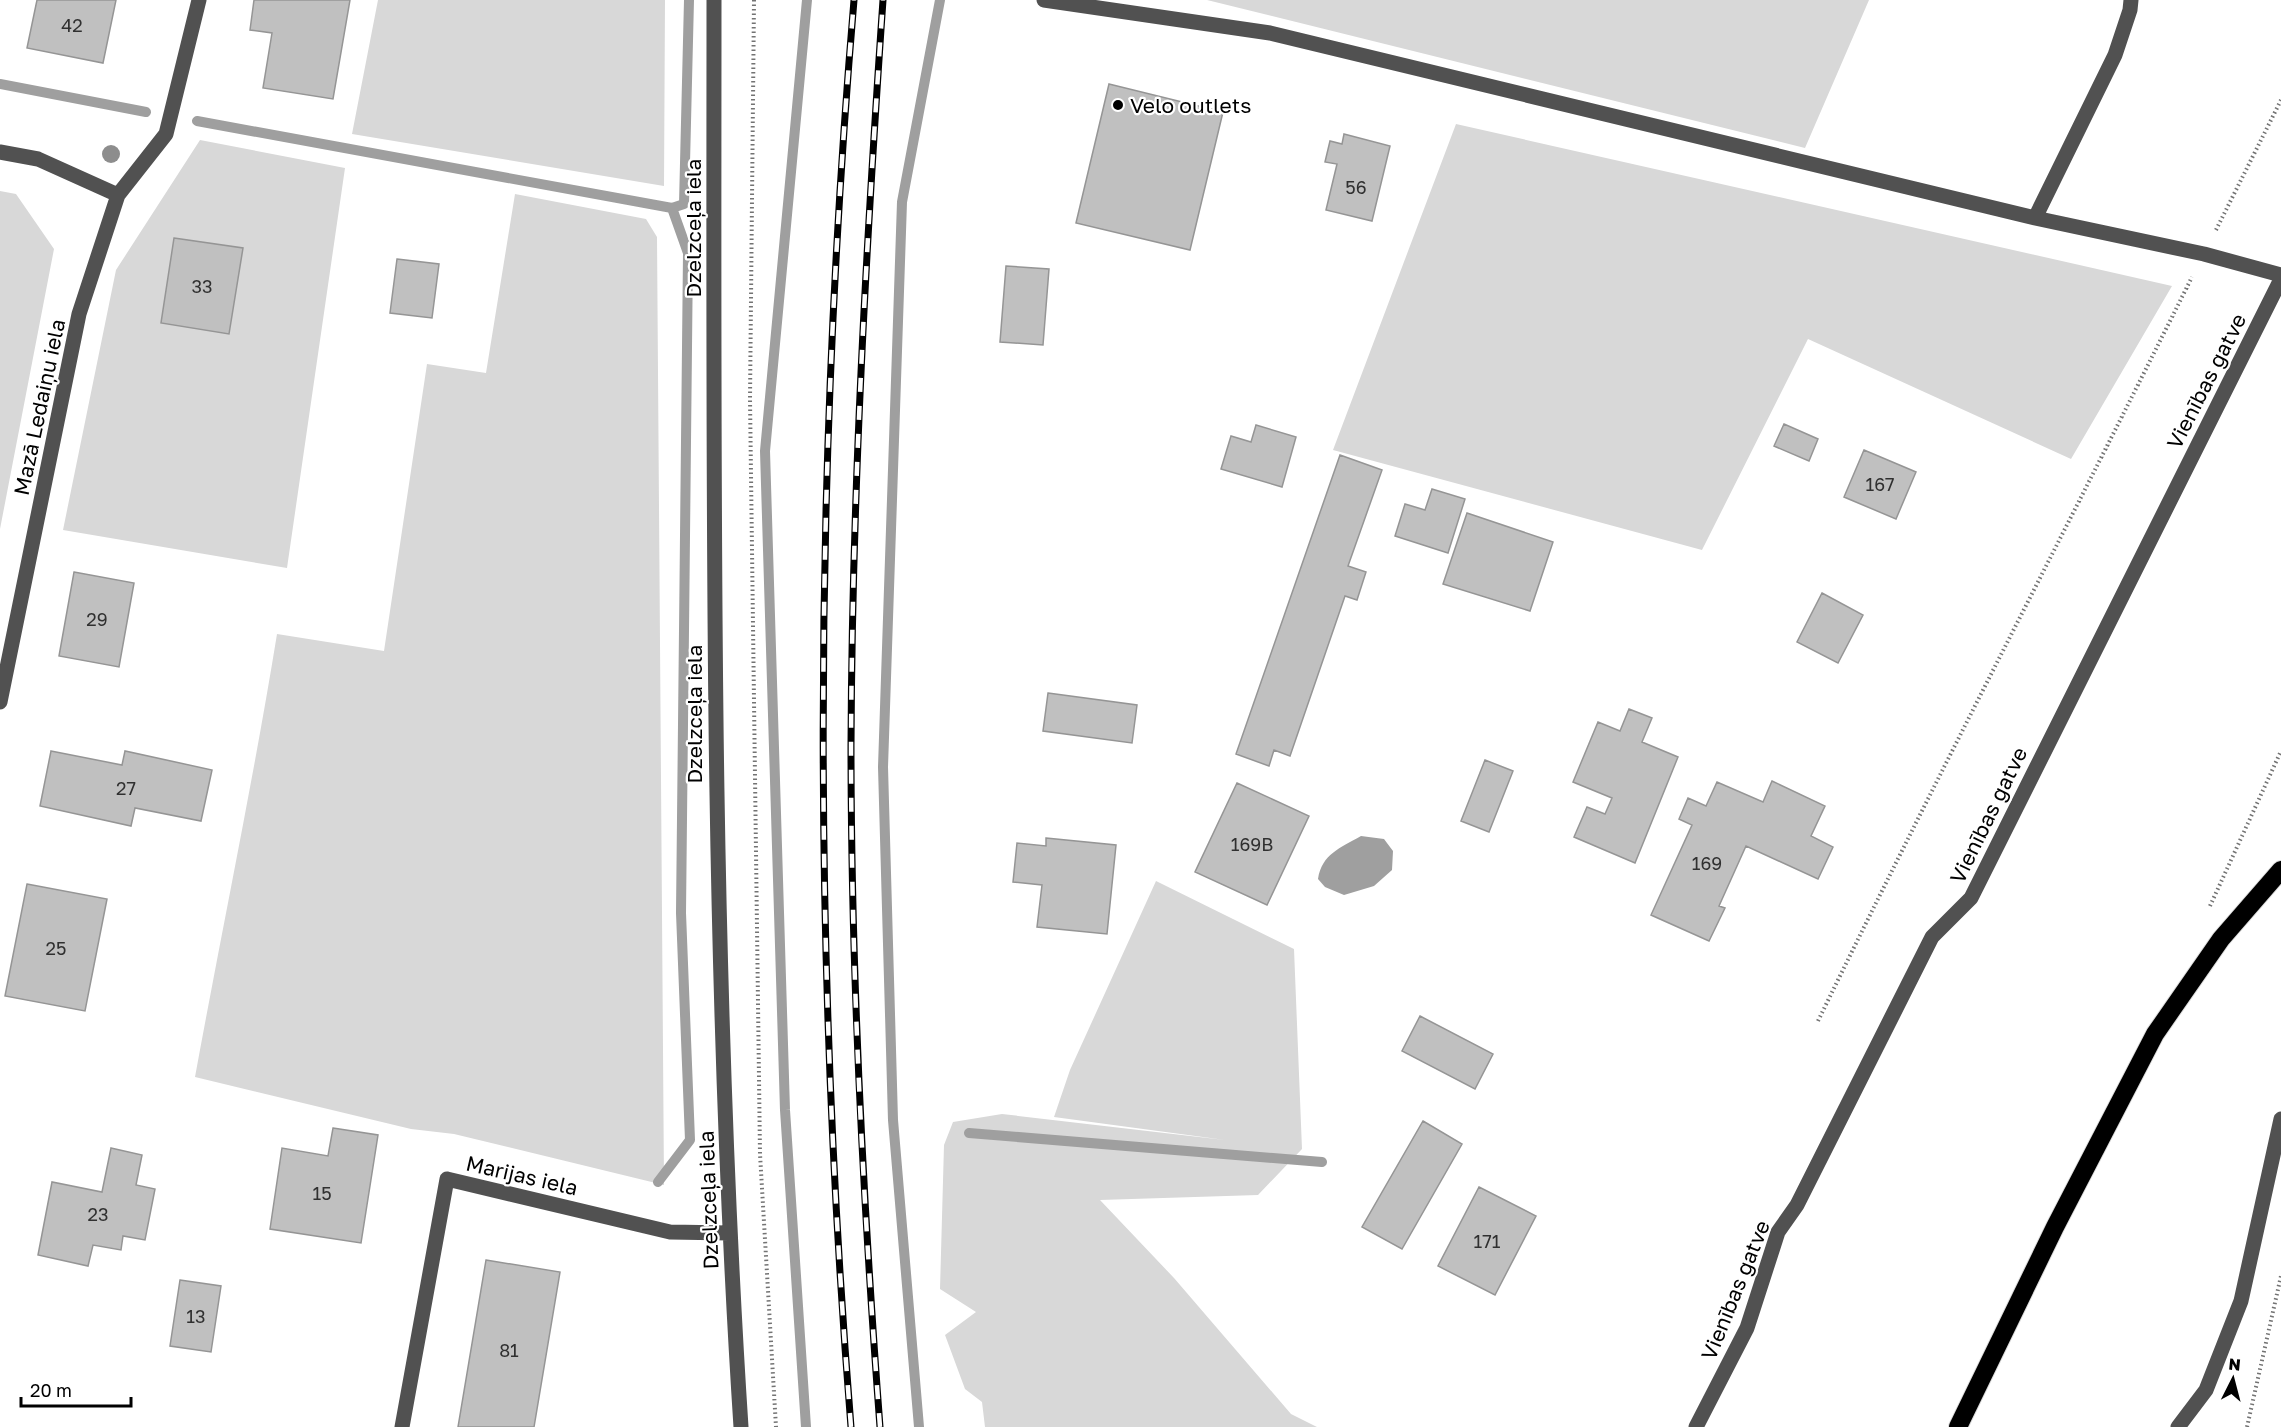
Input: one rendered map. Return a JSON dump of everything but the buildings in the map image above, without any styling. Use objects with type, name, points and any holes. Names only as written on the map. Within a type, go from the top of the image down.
[{"type":"highway","points":[[1958,1427],[2055,1227],[2155,1034],[2221,939],[2281,870]]},
{"type":"street","name":"Mazā Ledaiņu iela","points":[[0,702],[79,314],[118,195],[166,134],[199,0]]},
{"type":"street","name":"Dzelzceļa iela","points":[[714,0],[716,807],[729,1233],[741,1427]]},
{"type":"street","points":[[1044,0],[1270,33],[2035,218],[2204,254],[2281,277]]},
{"type":"street","points":[[2035,218],[2115,55],[2131,0]]},
{"type":"street","points":[[0,152],[38,159],[118,195]]},
{"type":"street","name":"Vienības gatve","points":[[1696,1427],[1747,1328],[1778,1232],[1797,1205],[1932,937],[1971,898],[2281,277]]},
{"type":"street","points":[[2178,1427],[2206,1390],[2241,1301],[2281,1119]]},
{"type":"street","name":"Marijas iela","points":[[402,1427],[447,1179],[670,1232],[729,1233]]},
{"type":"path","points":[[754,0],[750,399],[759,1154],[776,1427]]},
{"type":"path","points":[[1818,1022],[1920,813],[2077,509],[2281,100]]},
{"type":"path","points":[[2208,910],[2281,751]]},
{"type":"path","points":[[2247,1427],[2281,1276]]},
{"type":"shaded area","points":[[378,0],[665,0],[664,186],[352,134]]},
{"type":"shaded area","points":[[1207,0],[1869,0],[1805,148]]},
{"type":"shaded area","points":[[1456,124],[2172,286],[2071,459],[1808,339],[1702,550],[1333,450]]},
{"type":"shaded area","points":[[200,140],[345,168],[287,568],[63,530],[116,270]]},
{"type":"shaded area","points":[[0,191],[16,194],[54,249],[0,529]]},
{"type":"shaded area","points":[[515,194],[646,219],[657,237],[664,1185],[454,1134],[411,1129],[195,1077],[277,634],[384,651],[427,364],[486,373]]},
{"type":"shaded area","points":[[1361,836],[1384,839],[1393,851],[1392,870],[1374,886],[1344,895],[1325,887],[1318,879],[1323,863],[1339,848]]},
{"type":"shaded area","points":[[1156,881],[1294,949],[1302,1149],[1258,1195],[1100,1200],[1174,1278],[1291,1414],[1317,1427],[985,1427],[982,1402],[965,1389],[945,1335],[976,1312],[940,1289],[944,1145],[953,1122],[1002,1114],[1225,1140],[1054,1117],[1070,1070]]},
{"type":"waterway","points":[[197,121],[672,208],[684,204],[689,0]]},
{"type":"waterway","points":[[806,1427],[785,1110],[765,451],[807,0]]},
{"type":"waterway","points":[[919,1427],[893,1120],[883,767],[902,202],[940,0]]},
{"type":"waterway","points":[[0,84],[146,112]]},
{"type":"waterway","points":[[658,1182],[690,1140],[681,913],[688,253],[672,208]]},
{"type":"waterway","points":[[969,1133],[1322,1162]]},
{"type":"railway","points":[[851,1427],[830,1070],[823,714],[825,535],[831,357],[854,0]]},
{"type":"railway","points":[[880,1427],[859,1087],[853,916],[851,746],[854,559],[861,373],[883,0]]},
{"type":"place","name":"Velo outlets","points":[[1118,105]]}]
